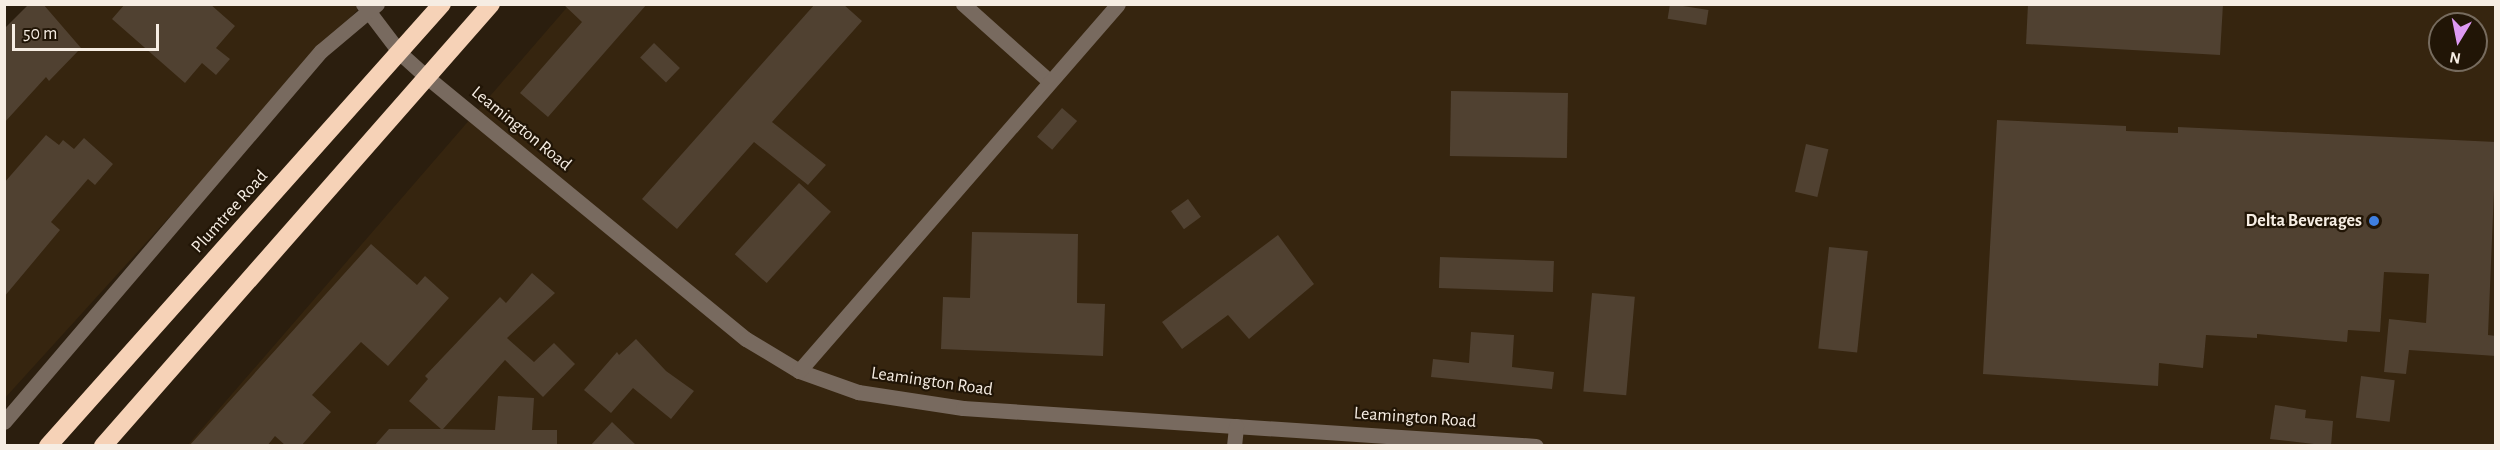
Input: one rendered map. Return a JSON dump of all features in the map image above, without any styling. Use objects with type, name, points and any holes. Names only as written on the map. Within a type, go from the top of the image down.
[{"type":"highway","name":"Plumtree Road","points":[[48,446],[401,54],[442,4]]},
{"type":"highway","points":[[103,446],[491,4]]},
{"type":"street","points":[[963,4],[1049,81]]},
{"type":"street","points":[[799,371],[1118,4]]},
{"type":"street","name":"Leamington Road","points":[[369,7],[401,54],[428,78],[746,339],[799,371],[858,392],[963,408],[1236,426],[1429,442],[1536,446]]},
{"type":"street","points":[[4,422],[321,51],[369,7]]},
{"type":"street","points":[[1234,446],[1236,426]]},
{"type":"shaded area","points":[[36,5],[362,5],[5,398],[5,41]]},
{"type":"shaded area","points":[[569,5],[2495,5],[2495,445],[187,446]]},
{"type":"building","points":[[29,4],[43,4],[81,48],[49,81],[46,77],[4,123],[4,29]]},
{"type":"building","points":[[125,4],[210,4],[235,26],[216,48],[230,59],[216,75],[202,63],[185,83],[112,19]]},
{"type":"building","points":[[563,4],[647,4],[548,117],[520,93],[582,22]]},
{"type":"building","points":[[815,4],[843,4],[862,21],[772,122],[826,165],[808,185],[754,142],[677,229],[642,199]]},
{"type":"building","points":[[1670,4],[1709,10],[1706,25],[1668,19]]},
{"type":"building","points":[[2028,4],[2223,4],[2220,55],[2026,44]]},
{"type":"building","points":[[654,43],[680,68],[666,82],[640,57]]},
{"type":"building","points":[[1451,91],[1568,93],[1567,158],[1450,156]]},
{"type":"building","points":[[1062,108],[1077,121],[1052,150],[1037,137]]},
{"type":"building","points":[[1997,120],[2126,126],[2126,131],[2178,133],[2178,127],[2496,142],[2488,335],[2496,336],[2496,356],[2409,350],[2406,374],[2384,372],[2389,319],[2426,323],[2429,274],[2384,272],[2380,332],[2348,330],[2347,342],[2257,334],[2257,338],[2206,335],[2203,368],[2159,363],[2158,386],[1983,374]]},
{"type":"building","points":[[46,135],[59,145],[63,140],[74,149],[84,138],[113,164],[95,185],[88,179],[51,222],[60,230],[4,297],[4,183]]},
{"type":"building","points":[[1806,144],[1828,149],[1817,197],[1795,192]]},
{"type":"building","points":[[799,183],[831,212],[767,283],[735,254]]},
{"type":"building","points":[[1188,199],[1201,217],[1184,229],[1171,211]]},
{"type":"building","points":[[972,232],[1078,234],[1077,303],[1105,304],[1103,356],[941,349],[943,297],[970,298]]},
{"type":"building","points":[[1278,235],[1314,284],[1249,339],[1228,315],[1182,349],[1162,322]]},
{"type":"building","points":[[371,244],[417,285],[425,276],[449,298],[388,366],[361,342],[312,395],[331,412],[301,446],[286,446],[275,436],[267,446],[189,446]]},
{"type":"building","points":[[1829,247],[1868,251],[1857,353],[1818,348]]},
{"type":"building","points":[[1440,257],[1554,261],[1553,292],[1439,288]]},
{"type":"building","points":[[532,273],[555,293],[507,338],[534,362],[554,343],[575,364],[543,397],[505,360],[443,429],[495,430],[498,396],[534,398],[532,430],[557,430],[557,446],[374,446],[389,429],[441,429],[409,401],[428,379],[425,376],[500,297],[506,303]]},
{"type":"building","points":[[1592,293],[1635,297],[1626,395],[1583,392]]},
{"type":"building","points":[[1471,332],[1514,335],[1512,367],[1554,372],[1552,389],[1431,377],[1433,359],[1469,363]]},
{"type":"building","points":[[636,339],[666,371],[694,391],[671,419],[633,388],[611,413],[584,390],[617,352],[619,355]]},
{"type":"building","points":[[2361,376],[2395,380],[2390,422],[2356,418]]},
{"type":"building","points":[[2275,405],[2306,410],[2305,418],[2333,421],[2331,446],[2270,439]]},
{"type":"building","points":[[612,422],[637,446],[590,446]]},
{"type":"place","name":"Delta Beverages","points":[[2374,221]]}]
